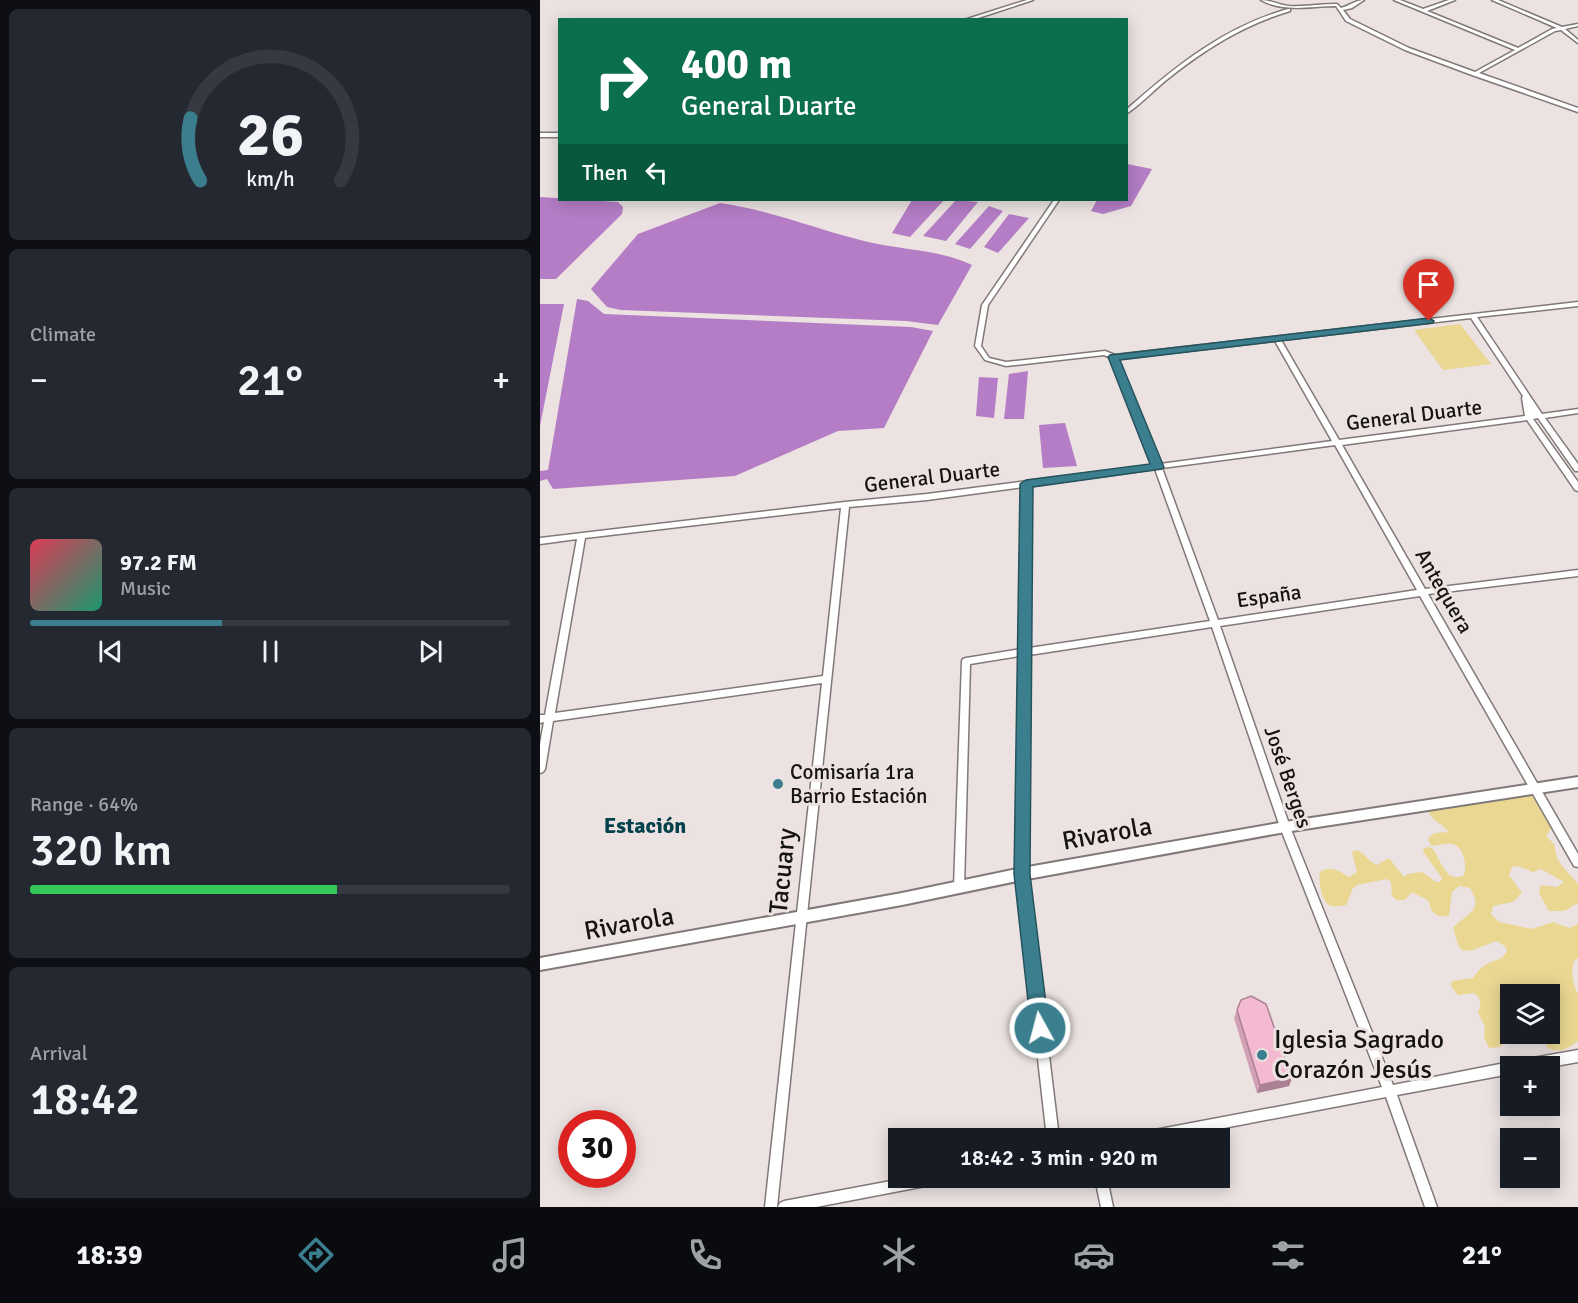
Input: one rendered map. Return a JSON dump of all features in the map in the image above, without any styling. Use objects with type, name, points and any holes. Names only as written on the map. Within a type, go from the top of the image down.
[{"type":"street","points":[[972,18],[1031,0]]},
{"type":"street","points":[[1263,0],[1279,8],[1291,9],[1336,5],[1348,20],[1407,49],[1576,108]]},
{"type":"street","points":[[1341,9],[1362,0]]},
{"type":"street","points":[[1396,0],[1519,50]]},
{"type":"street","points":[[1422,11],[1453,0]]},
{"type":"street","points":[[1494,0],[1561,28],[1578,42]]},
{"type":"street","points":[[1128,111],[1167,77],[1219,41],[1242,28],[1291,9]]},
{"type":"street","points":[[1474,74],[1561,28],[1578,25]]},
{"type":"street","points":[[540,135],[558,135]]},
{"type":"street","points":[[1055,201],[985,305],[978,346],[987,359],[1006,364],[1105,353],[1114,357],[1578,304]]},
{"type":"street","points":[[1473,316],[1539,416],[1578,469]]},
{"type":"street","name":"Antequera","points":[[1277,338],[1578,863]]},
{"type":"street","name":"José Berges","points":[[1114,357],[1158,467],[1215,622],[1286,827],[1389,1090],[1431,1207]]},
{"type":"street","points":[[1525,395],[1529,418],[1578,488]]},
{"type":"street","name":"General Duarte","points":[[540,541],[927,497],[1578,411]]},
{"type":"street","points":[[1026,484],[1022,874],[1052,1128]]},
{"type":"street","name":"Tacuary","points":[[771,1207],[845,505]]},
{"type":"street","points":[[540,769],[545,718],[582,536]]},
{"type":"street","name":"España","points":[[959,887],[966,661],[1215,622],[1578,573]]},
{"type":"street","points":[[545,718],[826,679]]},
{"type":"street","name":"Rivarola","points":[[540,964],[801,918],[1022,874],[1286,827],[1578,782]]},
{"type":"street","points":[[1560,1059],[1578,1056]]},
{"type":"street","points":[[1195,1128],[1500,1070]]},
{"type":"street","points":[[784,1207],[888,1188]]},
{"type":"street","points":[[1103,1188],[1107,1207]]},
{"type":"shaded area","points":[[1128,164],[1152,169],[1131,206],[1103,214],[1091,211],[1096,201],[1128,201]]},
{"type":"shaded area","points":[[540,197],[558,198],[558,201],[618,202],[623,207],[622,214],[556,279],[540,279]]},
{"type":"shaded area","points":[[911,201],[943,201],[910,237],[892,233]]},
{"type":"shaded area","points":[[955,201],[978,202],[946,241],[923,236]]},
{"type":"shaded area","points":[[720,203],[757,210],[864,241],[946,256],[972,265],[938,325],[906,321],[621,310],[607,307],[591,289],[638,234]]},
{"type":"shaded area","points":[[989,206],[1003,211],[970,249],[955,244]]},
{"type":"shaded area","points":[[1009,214],[1029,218],[998,253],[984,247]]},
{"type":"shaded area","points":[[577,299],[588,301],[604,314],[911,327],[933,331],[884,428],[838,431],[735,476],[553,489],[547,479],[540,481],[540,471],[548,470]]},
{"type":"shaded area","points":[[540,304],[564,304],[540,426]]},
{"type":"shaded area","points":[[1460,324],[1491,364],[1443,370],[1414,330]]},
{"type":"shaded area","points":[[1028,371],[1024,419],[1004,419],[1009,374]]},
{"type":"shaded area","points":[[979,377],[998,378],[994,418],[976,416]]},
{"type":"shaded area","points":[[1065,423],[1077,466],[1043,468],[1039,425]]},
{"type":"shaded area","points":[[1527,793],[1537,796],[1553,826],[1546,836],[1554,844],[1557,858],[1563,867],[1578,884],[1578,903],[1564,911],[1549,911],[1539,893],[1541,885],[1557,887],[1564,882],[1541,869],[1533,872],[1518,866],[1512,867],[1509,875],[1522,893],[1513,902],[1493,906],[1491,914],[1499,922],[1532,929],[1553,922],[1569,928],[1578,924],[1578,958],[1574,961],[1572,974],[1578,994],[1578,1041],[1568,1048],[1553,1050],[1546,1044],[1560,1044],[1560,984],[1500,984],[1500,1044],[1503,1044],[1500,1047],[1489,1048],[1484,1037],[1485,1027],[1478,1012],[1480,999],[1474,993],[1458,995],[1451,986],[1452,981],[1473,978],[1482,967],[1502,958],[1507,951],[1505,946],[1496,941],[1473,950],[1463,951],[1459,947],[1453,928],[1475,907],[1476,902],[1470,888],[1459,886],[1452,892],[1449,916],[1434,913],[1429,901],[1412,892],[1405,900],[1397,900],[1392,896],[1391,882],[1387,879],[1357,885],[1353,888],[1346,905],[1331,906],[1323,896],[1319,880],[1320,872],[1328,869],[1335,870],[1349,877],[1357,872],[1352,852],[1356,850],[1377,865],[1389,858],[1404,877],[1407,874],[1422,872],[1436,882],[1440,882],[1442,878],[1423,849],[1432,848],[1448,873],[1458,877],[1464,875],[1465,861],[1456,845],[1431,846],[1428,838],[1435,833],[1448,832],[1434,820],[1428,809],[1482,800],[1492,802]]},
{"type":"building","name":"Iglesia Sagrado Corazón Jesús","points":[[1251,996],[1266,1004],[1292,1078],[1260,1085],[1237,1010],[1241,1000]]},
{"type":"place","name":"Comisaría 1ra Barrio Estación","points":[[778,784]]},
{"type":"place","name":"Iglesia Sagrado Corazón Jesús","points":[[1262,1055]]},
{"type":"district","name":"Estación","points":[[645,825]]},
{"type":"route","points":[[1040,1028],[1022,874],[1026,484],[1158,467],[1114,357],[1429,321]]}]
